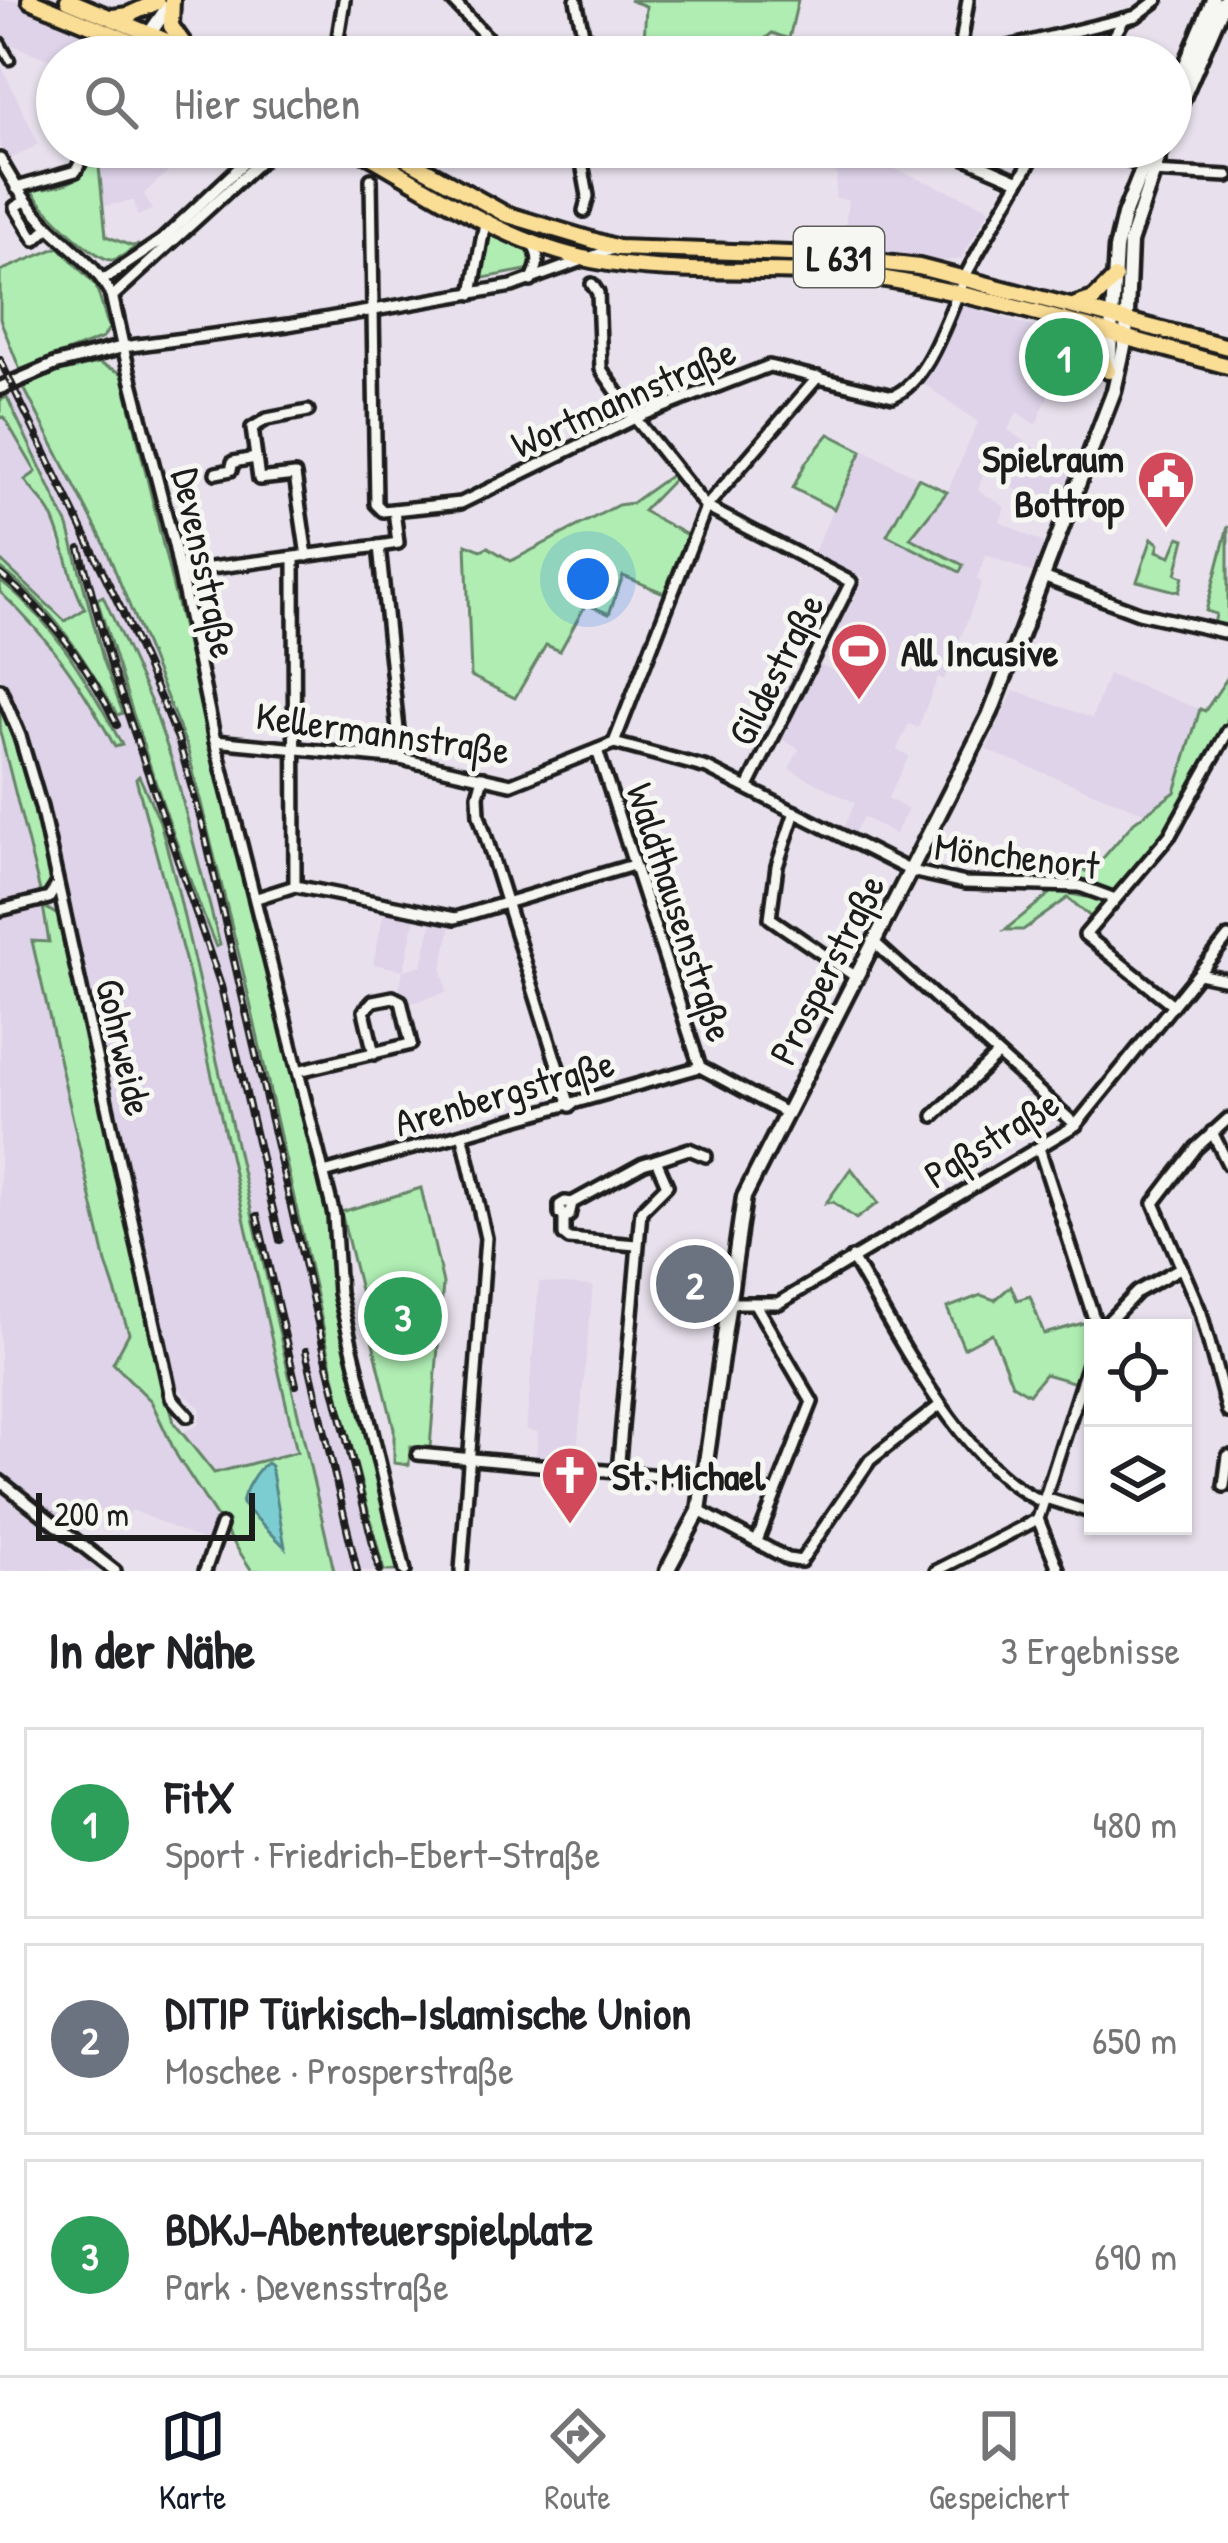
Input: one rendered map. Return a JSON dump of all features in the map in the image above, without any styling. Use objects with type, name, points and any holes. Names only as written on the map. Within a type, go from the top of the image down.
[{"type":"main road","points":[[30,0],[119,36]]},
{"type":"main road","points":[[68,0],[107,16],[128,36]]},
{"type":"main road","points":[[1192,76],[1225,0]]},
{"type":"main road","points":[[141,36],[165,1]]},
{"type":"main road","points":[[107,16],[128,16],[165,1]]},
{"type":"main road","points":[[165,1],[178,36]]},
{"type":"main road","points":[[1192,48],[1210,3]]},
{"type":"main road","name":"L 631","points":[[391,168],[484,223],[531,244],[589,260],[840,274],[959,294],[1228,366]]},
{"type":"main road","name":"L 631","points":[[421,168],[480,203],[618,248],[817,255],[965,277],[1228,347]]},
{"type":"main road","name":"Prosperstraße","points":[[1120,318],[1114,278],[1116,249],[1124,215],[1146,170]]},
{"type":"main road","name":"Prosperstraße","points":[[671,1570],[699,1510],[743,1197],[991,712],[1106,412],[1130,242],[1146,170]]},
{"type":"main road","points":[[1073,306],[1094,299],[1114,278]]},
{"type":"main road","points":[[1065,322],[1097,346],[1108,371]]},
{"type":"main road","name":"Prosperstraße","points":[[1106,412],[1108,371],[1119,337]]},
{"type":"street","points":[[338,36],[344,0]]},
{"type":"street","points":[[452,0],[485,36]]},
{"type":"street","points":[[576,0],[584,36]]},
{"type":"street","points":[[962,36],[968,0]]},
{"type":"street","points":[[1057,36],[1124,20],[1157,0]]},
{"type":"street","points":[[1114,36],[1124,20]]},
{"type":"street","points":[[0,42],[10,60]]},
{"type":"street","points":[[0,159],[25,200],[91,262],[103,280],[123,346]]},
{"type":"street","points":[[16,188],[78,168]]},
{"type":"street","points":[[103,280],[161,241],[238,168]]},
{"type":"street","points":[[112,298],[253,168]]},
{"type":"street","points":[[583,168],[588,196],[584,211]]},
{"type":"street","points":[[989,168],[1019,181]]},
{"type":"street","points":[[959,294],[1027,168]]},
{"type":"street","points":[[1142,168],[1228,176]]},
{"type":"street","points":[[370,179],[372,309]]},
{"type":"street","points":[[25,200],[15,207],[35,240],[49,227]]},
{"type":"street","points":[[472,294],[484,223]]},
{"type":"street","points":[[531,244],[538,252],[531,281]]},
{"type":"street","points":[[0,388],[56,364],[123,346],[472,294],[531,281],[618,248]]},
{"type":"street","points":[[592,284],[598,293],[602,369],[706,507]]},
{"type":"street","name":"Wortmannstraße","points":[[372,309],[378,509],[394,510],[461,503],[635,418],[769,366],[893,396],[910,384],[930,356],[959,294]]},
{"type":"street","name":"Devensstraße","points":[[123,346],[180,572],[215,741],[334,1215],[339,1293],[405,1571]]},
{"type":"street","points":[[614,742],[706,507],[818,377]]},
{"type":"street","points":[[307,556],[295,475],[259,479],[252,428],[266,419],[308,411]]},
{"type":"street","points":[[293,413],[296,428]]},
{"type":"street","points":[[216,472],[231,470],[233,462],[255,458]]},
{"type":"street","name":"Gildestraße","points":[[706,507],[847,578],[851,587],[748,787]]},
{"type":"street","points":[[180,572],[398,543],[394,510]]},
{"type":"street","points":[[379,546],[400,760]]},
{"type":"street","points":[[294,558],[295,886]]},
{"type":"street","points":[[1043,577],[1139,613],[1228,633]]},
{"type":"street","name":"Gohrweide","points":[[0,689],[41,807],[172,1397],[188,1416]]},
{"type":"street","points":[[1173,1005],[1085,935],[1170,835],[1228,731]]},
{"type":"street","name":"Kellermannstraße","points":[[215,741],[400,760],[516,784],[614,742]]},
{"type":"street","name":"Mönchenort","points":[[614,742],[690,761],[910,871],[965,883],[1079,886],[1115,899]]},
{"type":"street","name":"Waldthausenstraße","points":[[597,750],[700,1067],[786,1113]]},
{"type":"street","points":[[483,777],[479,815],[570,1106]]},
{"type":"street","points":[[795,812],[777,866],[770,918],[856,977]]},
{"type":"street","points":[[257,898],[295,886],[455,918],[633,865]]},
{"type":"street","points":[[0,910],[49,898],[57,885]]},
{"type":"street","name":"Paßstraße","points":[[726,1303],[778,1303],[1076,1125],[1228,937]]},
{"type":"street","points":[[874,941],[1076,1125]]},
{"type":"street","points":[[1198,974],[1228,980]]},
{"type":"street","points":[[374,1054],[364,1011],[373,1001],[393,997],[401,1001],[411,1044]]},
{"type":"street","points":[[298,1071],[428,1040]]},
{"type":"street","points":[[934,1116],[996,1056]]},
{"type":"street","name":"Arenbergstraße","points":[[324,1173],[700,1067]]},
{"type":"street","points":[[1228,1119],[1154,1203],[1214,1351],[1228,1412]]},
{"type":"street","points":[[1212,1132],[1228,1164]]},
{"type":"street","points":[[461,1571],[486,1238],[463,1137]]},
{"type":"street","points":[[1039,1148],[1096,1319]]},
{"type":"street","points":[[637,1245],[568,1239],[560,1205],[643,1164],[689,1149],[706,1156]]},
{"type":"street","points":[[618,1472],[640,1210],[667,1185],[662,1159]]},
{"type":"street","points":[[852,1258],[939,1406],[1008,1481],[1044,1500],[1084,1511]]},
{"type":"street","points":[[1108,1319],[1137,1292],[1180,1268]]},
{"type":"street","points":[[756,1306],[812,1399],[808,1420],[757,1541]]},
{"type":"street","points":[[1059,1571],[1038,1519],[1084,1376]]},
{"type":"street","points":[[699,1510],[788,1559],[800,1561],[870,1460],[939,1406]]},
{"type":"street","points":[[418,1454],[704,1480]]},
{"type":"street","points":[[1224,1486],[1228,1456]]},
{"type":"street","points":[[0,1481],[115,1571]]},
{"type":"street","points":[[936,1571],[1038,1519]]},
{"type":"street","points":[[206,1571],[221,1526]]},
{"type":"shaded area","points":[[0,0],[16,0],[101,36],[36,36],[36,55],[0,40]]},
{"type":"shaded area","points":[[0,63],[36,146],[7,161],[0,147]]},
{"type":"shaded area","points":[[100,168],[172,168],[144,194],[152,210],[137,216],[134,201],[102,206]]},
{"type":"shaded area","points":[[893,168],[990,208],[961,259],[944,261],[843,246],[848,200],[835,198],[837,173],[832,170]]},
{"type":"shaded area","points":[[965,306],[1087,344],[1093,349],[1089,363],[1095,365],[1087,393],[1062,384],[1057,396],[1049,394],[1036,425],[1017,412],[1008,430],[1072,468],[1056,509],[1026,497],[985,468],[978,490],[1005,507],[1000,522],[1044,543],[1033,573],[986,555],[977,579],[982,583],[944,680],[938,677],[918,728],[909,724],[897,749],[909,756],[888,798],[908,810],[895,834],[863,817],[853,835],[843,829],[855,803],[789,769],[799,749],[781,739],[820,664],[859,684],[872,648],[837,630],[864,578],[813,554],[861,448],[918,478],[888,535],[960,571],[962,565],[909,538],[949,488],[978,422],[921,382]]},
{"type":"shaded area","points":[[24,388],[103,541],[187,747],[384,1571],[334,1571],[175,878],[160,822],[138,777],[188,970],[297,1452],[213,1473],[183,1432],[198,1425],[201,1409],[176,1386],[39,777],[0,676],[0,590],[77,676],[115,746],[81,668],[0,580],[0,568],[57,621],[122,713],[68,526],[7,402],[7,397]]},
{"type":"shaded area","points":[[3,416],[36,473],[26,480],[56,522],[57,539],[85,609],[65,622],[0,560]]},
{"type":"shaded area","points":[[1108,674],[1200,709],[1175,792],[1148,814],[986,750],[1014,690],[1092,718]]},
{"type":"shaded area","points":[[0,732],[41,895],[0,905]]},
{"type":"shaded area","points":[[43,906],[50,942],[32,942],[106,1263],[129,1333],[113,1364],[151,1401],[177,1456],[222,1522],[213,1545],[132,1510],[118,1528],[83,1502],[65,1524],[0,1473],[0,914]]},
{"type":"shaded area","points":[[384,912],[415,918],[404,970],[422,965],[432,921],[451,925],[442,969],[447,992],[405,1005],[398,996],[403,970],[373,964]]},
{"type":"shaded area","points":[[539,1282],[593,1286],[576,1460],[536,1456],[538,1432],[526,1430]]},
{"type":"shaded area","points":[[0,1492],[70,1548],[100,1571],[0,1571]]},
{"type":"green space","points":[[629,0],[798,0],[790,36],[644,36],[646,6]]},
{"type":"green space","points":[[99,168],[106,236],[139,245],[123,256],[106,259],[83,243],[32,191],[42,184],[44,189],[60,185]]},
{"type":"green space","points":[[491,231],[531,249],[535,256],[531,269],[479,279],[485,235]]},
{"type":"green space","points":[[59,247],[96,286],[109,328],[103,338],[20,370],[0,319],[0,271]]},
{"type":"green space","points":[[603,256],[687,259],[775,257],[916,271],[952,283],[862,269],[651,263]]},
{"type":"green space","points":[[98,363],[122,373],[330,1216],[329,1259],[399,1571],[384,1571],[341,1406],[187,747],[103,541],[24,388],[47,375]]},
{"type":"green space","points":[[7,397],[68,526],[103,659],[123,713],[117,715],[52,617],[0,568],[0,560],[65,621],[85,609],[53,518],[25,480],[36,472],[4,417],[0,418],[0,400]]},
{"type":"green space","points":[[829,434],[862,451],[834,509],[793,488],[806,462]]},
{"type":"green space","points":[[671,475],[674,479],[643,511],[687,535],[664,593],[623,576],[609,614],[586,604],[560,651],[546,645],[515,698],[471,676],[466,544],[481,550],[488,547],[511,561],[618,505],[632,503]]},
{"type":"green space","points":[[918,478],[947,492],[910,538],[963,565],[960,572],[887,535]]},
{"type":"green space","points":[[1228,526],[1228,629],[1214,625],[1216,614],[1206,611]]},
{"type":"green space","points":[[1179,537],[1185,539],[1176,574],[1183,577],[1179,592],[1137,581],[1152,538],[1159,544],[1157,551],[1171,556]]},
{"type":"green space","points":[[0,580],[55,635],[122,745],[115,747],[65,665],[0,592]]},
{"type":"green space","points":[[103,596],[154,709],[173,764],[220,945],[216,947],[138,730],[97,599]]},
{"type":"green space","points":[[1228,677],[1227,724],[1208,768],[1119,890],[1112,893],[1060,881],[1097,865],[1134,822],[1175,792],[1200,709],[1205,711]]},
{"type":"green space","points":[[0,704],[30,788],[51,881],[41,895],[0,732]]},
{"type":"green space","points":[[139,776],[160,822],[175,878],[334,1571],[252,1571],[177,1456],[151,1401],[113,1363],[129,1333],[106,1263],[32,941],[49,942],[43,906],[59,916],[174,1423],[214,1473],[297,1452],[188,970],[136,779]]},
{"type":"green space","points":[[1053,891],[1102,903],[1093,919],[1068,898],[1023,930],[1005,930]]},
{"type":"green space","points":[[851,1168],[878,1203],[856,1219],[833,1202],[826,1203]]},
{"type":"green space","points":[[421,1188],[443,1283],[430,1448],[410,1447],[409,1465],[394,1463],[394,1429],[341,1212]]},
{"type":"green space","points":[[1011,1286],[1017,1300],[1030,1296],[1044,1334],[1084,1323],[1084,1357],[1076,1383],[1045,1374],[1029,1394],[1012,1384],[992,1333],[964,1348],[947,1308],[981,1295],[995,1300]]},
{"type":"water","points":[[267,1463],[285,1547],[242,1504],[251,1481]]},
{"type":"railway","points":[[0,360],[122,611],[178,739],[380,1571]]},
{"type":"railway","points":[[80,549],[112,668],[221,986],[280,1240]]},
{"type":"railway","points":[[0,574],[67,643],[117,725]]},
{"type":"railway","points":[[257,1216],[296,1385]]},
{"type":"railway","points":[[306,1351],[357,1571]]},
{"type":"place","name":"FitX","points":[[1064,357]]},
{"type":"place","name":"Spielraum Bottrop","points":[[1166,530]]},
{"type":"place","name":"All Incusive","points":[[859,702]]},
{"type":"place","name":"DITIP Türkisch-Islamische Union","points":[[695,1284]]},
{"type":"place","name":"BDKJ-Abenteuerspielplatz","points":[[403,1316]]},
{"type":"place","name":"St. Michael","points":[[570,1526]]}]
